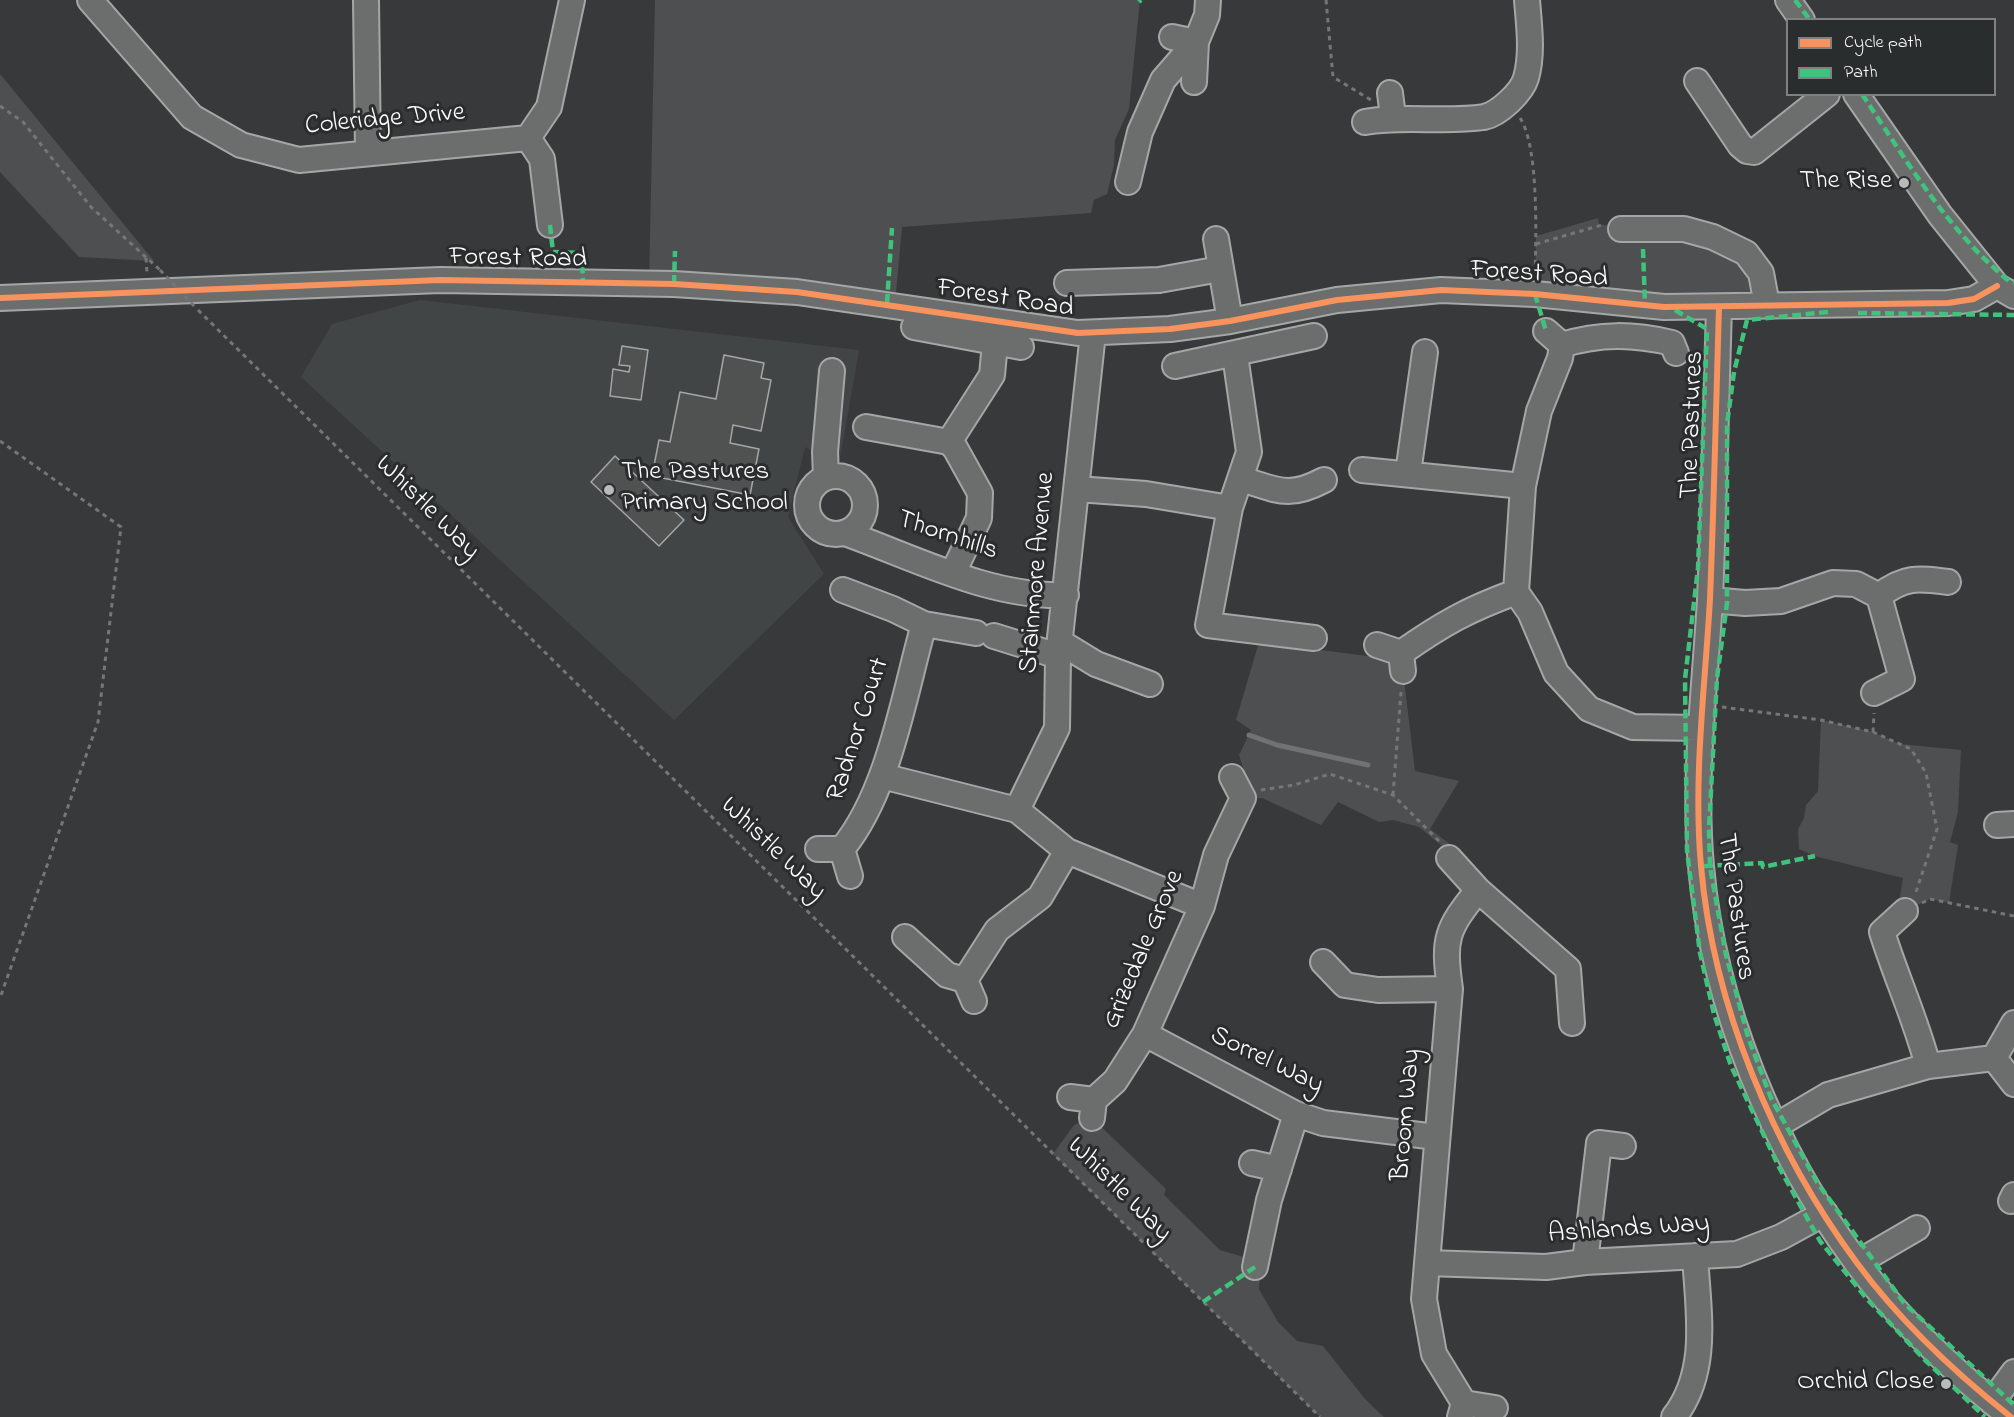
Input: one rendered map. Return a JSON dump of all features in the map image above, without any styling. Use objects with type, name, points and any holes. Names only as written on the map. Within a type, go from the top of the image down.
[{"type":"street","name":"Coleridge Drive","points":[[90,0],[192,117],[241,145],[299,160],[528,138]]},
{"type":"street","points":[[366,0],[368,153]]},
{"type":"street","points":[[550,225],[542,159],[528,138],[549,107],[572,0]]},
{"type":"street","points":[[1128,182],[1140,132],[1163,80],[1196,42],[1207,15],[1208,0]]},
{"type":"street","points":[[1365,122],[1394,117],[1486,116],[1508,103],[1526,81],[1529,62],[1527,0]]},
{"type":"street","points":[[1788,0],[1801,18]]},
{"type":"street","points":[[1172,38],[1196,42]]},
{"type":"street","points":[[1194,82],[1196,42]]},
{"type":"street","points":[[1697,81],[1740,145],[1747,151],[1754,152],[1824,96]]},
{"type":"street","points":[[1390,93],[1394,117]]},
{"type":"street","points":[[1857,96],[1940,215],[2006,291]]},
{"type":"street","points":[[1635,236],[1684,229],[1713,237],[1746,253],[1761,273],[1767,305]]},
{"type":"street","points":[[1216,239],[1230,321]]},
{"type":"street","points":[[1067,283],[1159,280],[1220,269]]},
{"type":"street","name":"Forest Road","points":[[0,298],[440,280],[674,284],[797,292],[906,306],[1017,325],[1093,333],[1170,329],[1230,321],[1337,300],[1441,290],[1535,294],[1634,304],[1719,308],[1767,305],[1948,303],[2006,291]]},
{"type":"street","name":"The Pastures","points":[[1719,308],[1710,600],[1702,717],[1701,866],[1714,945],[1734,1027],[1774,1127],[1857,1263],[1926,1342],[2011,1417]]},
{"type":"street","points":[[914,327],[1021,347]]},
{"type":"street","name":"Stainmore Avenue","points":[[1017,810],[1057,728],[1059,649],[1093,333]]},
{"type":"street","points":[[1676,353],[1672,343],[1620,335],[1587,337],[1556,345],[1522,486],[1516,592],[1530,612],[1556,673],[1589,710],[1633,728],[1702,717]]},
{"type":"street","points":[[1175,366],[1235,355],[1314,336]]},
{"type":"street","points":[[949,442],[992,375],[995,343]]},
{"type":"street","points":[[1405,473],[1425,352]]},
{"type":"street","points":[[1235,355],[1249,452],[1230,508],[1208,625],[1314,638]]},
{"type":"street","points":[[826,477],[825,452],[832,371]]},
{"type":"street","points":[[866,427],[949,442],[955,448],[980,493],[979,518],[953,573]]},
{"type":"street","points":[[1362,470],[1522,486]]},
{"type":"street","name":"Thornhills","points":[[837,475],[848,478],[858,485],[864,495],[865,506],[862,518],[855,527],[845,532],[834,534],[823,531],[813,524],[807,514],[806,503],[809,492],[816,483],[826,477],[837,475]]},
{"type":"street","points":[[1241,479],[1288,492],[1301,491],[1324,480]]},
{"type":"street","points":[[1077,489],[1146,494],[1230,508]]},
{"type":"street","name":"Thornhills","points":[[845,532],[953,573],[1009,590],[1038,596],[1066,595]]},
{"type":"street","points":[[1879,596],[1894,584],[1917,578],[1948,582]]},
{"type":"street","points":[[1710,600],[1745,603],[1781,601],[1833,583],[1856,584],[1879,596],[1902,679],[1874,693]]},
{"type":"street","points":[[843,590],[893,609],[924,624],[1059,649],[1150,684]]},
{"type":"street","points":[[1377,645],[1402,662],[1458,614],[1516,592]]},
{"type":"street","name":"Radnor Court","points":[[842,849],[859,829],[882,776],[924,624]]},
{"type":"street","points":[[882,776],[1017,810],[1068,851],[1202,906]]},
{"type":"street","name":"Grizedale Grove","points":[[1085,1105],[1115,1081],[1145,1034],[1202,906],[1216,855],[1246,791]]},
{"type":"street","points":[[818,849],[842,849],[850,876]]},
{"type":"street","points":[[905,937],[947,975],[970,990],[997,930],[1040,897],[1068,851]]},
{"type":"street","points":[[1449,858],[1478,891],[1568,969],[1572,1023]]},
{"type":"street","name":"Broom Way","points":[[1462,1410],[1434,1354],[1424,1299],[1450,989],[1445,955],[1453,922],[1478,891]]},
{"type":"street","points":[[1905,911],[1873,928],[1914,1016],[1928,1066]]},
{"type":"street","points":[[1323,962],[1345,986],[1378,990],[1450,989]]},
{"type":"street","points":[[1994,1058],[2014,1023]]},
{"type":"street","name":"Sorrel Way","points":[[1145,1034],[1296,1114],[1323,1123],[1436,1137]]},
{"type":"street","points":[[1774,1127],[1828,1095],[1928,1066],[1994,1058]]},
{"type":"street","points":[[1994,1058],[2014,1084]]},
{"type":"street","points":[[1255,1267],[1269,1200],[1296,1114]]},
{"type":"street","points":[[1585,1262],[1599,1143],[1623,1146]]},
{"type":"street","points":[[1252,1163],[1279,1169]]},
{"type":"street","name":"Ashlands Way","points":[[1427,1263],[1546,1268],[1585,1262],[1737,1254],[1781,1237],[1825,1213]]},
{"type":"street","points":[[1857,1263],[1917,1228]]},
{"type":"street","points":[[1674,1417],[1687,1400],[1700,1348],[1695,1256]]},
{"type":"street","points":[[1992,1402],[2014,1372]]},
{"type":"street","points":[[1462,1410],[1495,1408]]},
{"type":"path","points":[[1326,0],[1333,77],[1394,117]]},
{"type":"path","points":[[1508,103],[1527,128],[1536,244],[1535,294]]},
{"type":"path","points":[[1536,244],[1599,224],[1635,236]]},
{"type":"path","points":[[0,441],[121,527],[98,722],[0,998]]},
{"type":"path","points":[[1393,795],[1402,662]]},
{"type":"path","points":[[1702,717],[1821,720],[1873,732],[1911,749],[1926,773],[1937,829],[1920,888],[1905,911]]},
{"type":"path","points":[[1246,791],[1294,785],[1330,774],[1393,795],[1434,835],[1447,850],[1449,858]]},
{"type":"path","points":[[1905,911],[1930,899],[2014,916]]},
{"type":"shaded area","points":[[655,0],[1140,0],[1129,109],[1115,140],[1114,165],[1107,194],[1094,200],[1091,213],[902,227],[895,304],[649,283]]},
{"type":"shaded area","points":[[0,74],[154,261],[79,257],[0,172]]},
{"type":"shaded area","points":[[1598,218],[1599,224],[1746,253],[1767,305],[1535,294],[1536,236]]},
{"type":"shaded area","name":"The Pastures Primary School","points":[[420,300],[859,350],[839,464],[805,447],[788,517],[824,574],[674,720],[301,377],[332,324]]},
{"type":"shaded area","points":[[1259,642],[1367,656],[1377,645],[1403,671],[1415,771],[1459,781],[1430,829],[1451,845],[1447,850],[1419,827],[1393,820],[1379,822],[1338,802],[1321,825],[1262,798],[1243,798],[1232,777],[1244,771],[1239,755],[1251,730],[1236,720]]},
{"type":"shaded area","points":[[1821,720],[1873,732],[1900,744],[1961,750],[1958,812],[1950,842],[1958,845],[1949,903],[1930,899],[1905,911],[1898,907],[1903,878],[1815,856],[1799,849],[1798,829],[1804,818],[1806,805],[1818,791]]},
{"type":"shaded area","points":[[1092,1118],[1166,1189],[1164,1195],[1220,1250],[1247,1258],[1260,1273],[1259,1289],[1278,1322],[1297,1341],[1323,1346],[1365,1399],[1384,1417],[1320,1417],[1053,1154],[1074,1125]]},
{"type":"building","points":[[622,346],[648,350],[641,400],[610,396],[613,369],[629,372],[630,366],[619,365]]},
{"type":"building","points":[[724,355],[764,363],[761,378],[771,380],[761,431],[733,425],[730,443],[759,449],[750,495],[652,476],[659,440],[670,442],[680,392],[716,399]]},
{"type":"building","points":[[615,456],[684,520],[659,546],[591,482]]},
{"type":"waterway","points":[[1249,735],[1277,745],[1368,765]]},
{"type":"marked path","points":[[1795,0],[1808,18]]},
{"type":"marked path","points":[[1863,96],[1947,217],[1987,261],[2009,281],[2014,282]]},
{"type":"marked path","points":[[550,225],[553,252],[582,253],[583,283]]},
{"type":"marked path","points":[[887,303],[892,228]]},
{"type":"marked path","points":[[1643,249],[1645,305]]},
{"type":"marked path","points":[[674,284],[675,251]]},
{"type":"marked path","points":[[1535,294],[1546,331]]},
{"type":"marked path","points":[[1675,310],[1707,329],[1698,568],[1685,679],[1687,851],[1700,953],[1714,1014],[1731,1066],[1780,1169],[1820,1241],[1867,1299],[1925,1360],[1985,1417]]},
{"type":"marked path","points":[[1828,312],[1747,320],[1734,372],[1727,424],[1727,603],[1717,678],[1709,829],[1710,867],[1726,955],[1748,1037],[1771,1098],[1817,1182],[1904,1303],[2014,1405]]},
{"type":"marked path","points":[[1858,313],[2014,315]]},
{"type":"marked path","points":[[1704,866],[1762,863],[1763,867],[1815,856]]},
{"type":"marked path","points":[[1203,1302],[1255,1267]]},
{"type":"cycle path","points":[[0,298],[440,280],[674,284],[797,292],[1078,333],[1170,329],[1230,321],[1337,300],[1441,290],[1535,294],[1664,307],[1948,303],[1974,299],[1997,286]]},
{"type":"cycle path","points":[[1719,308],[1710,599],[1698,800],[1701,866],[1708,918],[1719,971],[1752,1075],[1774,1125],[1827,1219],[1857,1263],[1891,1305],[1949,1364],[2011,1417]]},
{"type":"place","name":"The Rise","points":[[1904,183]]},
{"type":"place","name":"The Pastures Primary School","points":[[609,490]]},
{"type":"place","name":"Orchid Close","points":[[1946,1384]]}]
